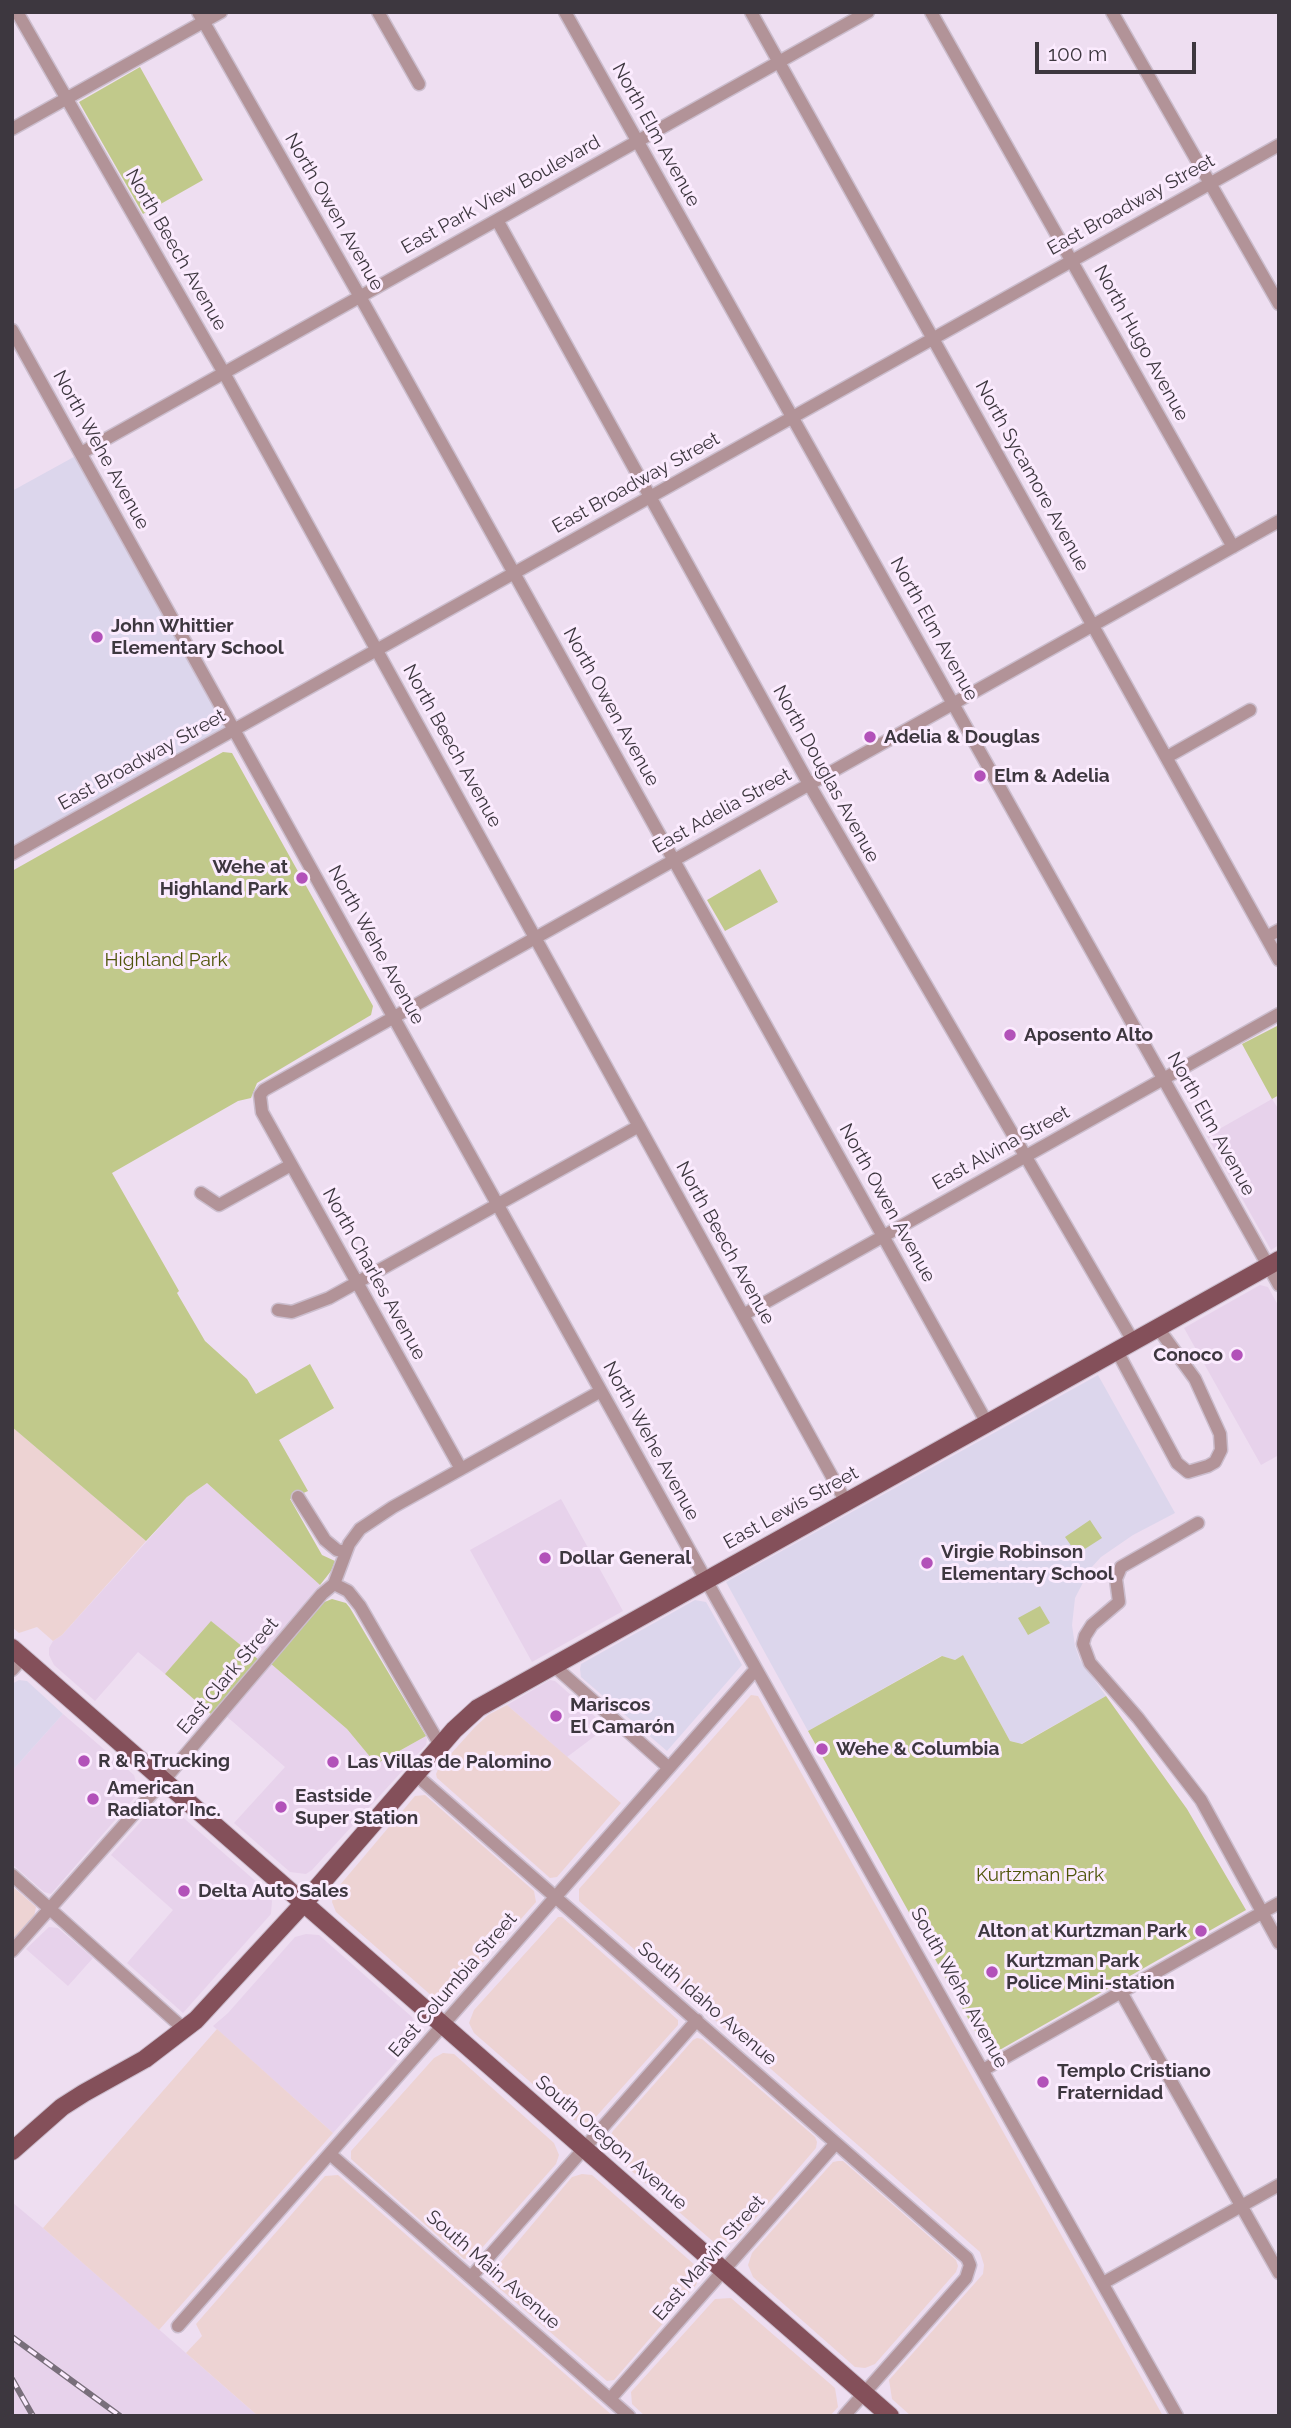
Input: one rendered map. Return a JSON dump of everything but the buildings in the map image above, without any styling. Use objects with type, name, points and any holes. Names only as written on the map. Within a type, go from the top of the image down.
[{"type":"main road","name":"East Lewis Street","points":[[12,2151],[62,2108],[145,2059],[185,2031],[304,1903],[440,1745],[478,1708],[1273,1263]]},
{"type":"main road","name":"South Oregon Avenue","points":[[16,1659],[163,1780],[890,2416]]},
{"type":"street","name":"North Beech Avenue","points":[[17,12],[224,373],[846,1502]]},
{"type":"street","points":[[12,130],[200,17],[221,12]]},
{"type":"street","points":[[378,12],[419,84]]},
{"type":"street","name":"North Elm Avenue","points":[[565,12],[1164,1079],[1273,1263],[1279,1285]]},
{"type":"street","name":"North Sycamore Avenue","points":[[751,12],[1279,960]]},
{"type":"street","name":"East Park View Boulevard","points":[[81,453],[868,12]]},
{"type":"street","name":"North Hugo Avenue","points":[[931,12],[1233,547]]},
{"type":"street","points":[[1112,12],[1279,304]]},
{"type":"street","name":"North Owen Avenue","points":[[200,17],[360,297],[987,1423]]},
{"type":"street","name":"East Broadway Street","points":[[12,854],[1279,145]]},
{"type":"street","name":"North Douglas Avenue","points":[[498,220],[809,784],[1133,1341]]},
{"type":"street","name":"North Wehe Avenue","points":[[12,330],[706,1580]]},
{"type":"street","name":"East Adelia Street","points":[[260,1096],[271,1085],[1279,521]]},
{"type":"street","points":[[1167,757],[1250,710]]},
{"type":"street","points":[[1266,937],[1279,930]]},
{"type":"street","name":"East Alvina Street","points":[[743,1315],[1279,1014]]},
{"type":"street","name":"North Charles Avenue","points":[[260,1096],[262,1112],[461,1469]]},
{"type":"street","points":[[278,1310],[292,1312],[310,1307],[356,1284],[639,1126]]},
{"type":"street","points":[[201,1193],[219,1205],[291,1165]]},
{"type":"street","points":[[1117,1351],[1177,1463],[1188,1472],[1208,1466],[1215,1462],[1221,1450],[1220,1434],[1195,1379],[1158,1328]]},
{"type":"street","points":[[440,1745],[360,1606],[348,1591],[334,1584],[352,1537],[369,1521],[601,1391]]},
{"type":"street","points":[[298,1497],[325,1540],[337,1550],[346,1552]]},
{"type":"street","points":[[1198,1523],[1121,1567],[1116,1579],[1119,1602],[1092,1625],[1083,1644],[1090,1663],[1138,1718],[1201,1800],[1279,1943]]},
{"type":"street","name":"South Wehe Avenue","points":[[706,1580],[1177,2416]]},
{"type":"street","name":"East Clark Street","points":[[12,1951],[322,1594],[334,1584]]},
{"type":"street","points":[[552,1665],[669,1769]]},
{"type":"street","name":"East Columbia Street","points":[[178,2326],[756,1669]]},
{"type":"street","name":"South Idaho Avenue","points":[[415,1774],[962,2252],[970,2265],[966,2278],[864,2393]]},
{"type":"street","points":[[12,1875],[185,2031]]},
{"type":"street","points":[[983,2070],[1279,1903]]},
{"type":"street","points":[[1121,1992],[1279,2273]]},
{"type":"street","points":[[471,2277],[697,2020]]},
{"type":"street","name":"East Marvin Street","points":[[610,2399],[836,2143]]},
{"type":"street","name":"South Main Avenue","points":[[330,2154],[629,2416]]},
{"type":"street","points":[[1102,2283],[1279,2185]]},
{"type":"street","points":[[844,2416],[864,2393]]},
{"type":"shaded area","name":"John Whittier Elementary School","points":[[81,453],[235,730],[12,857],[12,491]]},
{"type":"shaded area","points":[[1272,1099],[1279,1110],[1279,1245],[1271,1250],[1207,1136]]},
{"type":"shaded area","points":[[1260,1285],[1268,1287],[1279,1307],[1279,1455],[1261,1465],[1184,1328]]},
{"type":"shaded area","name":"Virgie Robinson Elementary School","points":[[1098,1375],[1175,1513],[1133,1535],[1101,1557],[1090,1569],[1075,1598],[1072,1625],[1075,1646],[1080,1660],[1106,1696],[1021,1744],[1010,1741],[963,1655],[955,1660],[941,1656],[808,1731],[726,1582]]},
{"type":"shaded area","points":[[12,1427],[146,1541],[62,1635],[53,1641],[37,1627],[19,1633],[12,1627]]},
{"type":"shaded area","points":[[207,1483],[320,1585],[259,1660],[211,1622],[165,1674],[138,1652],[95,1701],[54,1665],[49,1648],[187,1497]]},
{"type":"shaded area","points":[[561,1499],[623,1611],[532,1662],[470,1550]]},
{"type":"shaded area","points":[[695,1600],[706,1602],[742,1665],[667,1751],[581,1677],[580,1669],[581,1664]]},
{"type":"shaded area","points":[[270,1663],[347,1729],[376,1764],[426,1736],[427,1739],[426,1745],[306,1874],[290,1872],[234,1823],[285,1767],[225,1715]]},
{"type":"shaded area","points":[[19,1680],[27,1681],[63,1714],[12,1771],[12,1684]]},
{"type":"shaded area","points":[[550,1680],[555,1681],[607,1727],[567,1757],[507,1705]]},
{"type":"shaded area","points":[[751,1695],[758,1696],[1163,2416],[911,2416],[892,2399],[889,2380],[983,2274],[984,2265],[980,2252],[579,1901],[579,1889]]},
{"type":"shaded area","points":[[507,1705],[621,1803],[557,1877],[550,1878],[437,1778],[439,1767],[475,1727],[488,1715]]},
{"type":"shaded area","points":[[63,1714],[134,1775],[138,1790],[135,1797],[51,1894],[44,1892],[12,1864],[12,1771]]},
{"type":"shaded area","points":[[425,1795],[534,1891],[536,1902],[452,1997],[441,2000],[433,1997],[336,1912],[332,1902],[334,1892],[415,1796]]},
{"type":"shaded area","points":[[161,1804],[170,1806],[268,1892],[272,1901],[271,1914],[183,2013],[127,1963],[173,1910],[111,1855],[153,1808]]},
{"type":"shaded area","points":[[12,1886],[36,1907],[34,1917],[12,1942]]},
{"type":"shaded area","points":[[558,1917],[562,1917],[678,2020],[678,2025],[594,2119],[586,2123],[574,2120],[474,2033],[469,2023],[474,2010]]},
{"type":"shaded area","points":[[49,1927],[58,1928],[93,1958],[68,1986],[26,1949]]},
{"type":"shaded area","points":[[319,1935],[412,2017],[417,2027],[417,2038],[333,2133],[213,2026],[228,2013],[295,1937]]},
{"type":"shaded area","points":[[217,2029],[333,2133],[159,2330],[43,2228]]},
{"type":"shaded area","points":[[697,2038],[702,2039],[815,2137],[817,2142],[816,2148],[736,2241],[726,2245],[716,2244],[612,2154],[609,2148],[609,2138],[613,2131]]},
{"type":"shaded area","points":[[443,2053],[454,2054],[554,2143],[559,2155],[556,2164],[473,2258],[464,2259],[351,2159],[351,2151],[434,2058]]},
{"type":"shaded area","points":[[843,2161],[956,2260],[958,2266],[956,2272],[875,2364],[865,2368],[855,2367],[753,2277],[748,2265],[752,2253],[833,2162]]},
{"type":"shaded area","points":[[338,2175],[613,2416],[258,2416],[186,2353],[202,2336],[196,2324],[325,2176]]},
{"type":"shaded area","points":[[592,2175],[696,2266],[699,2277],[696,2285],[614,2380],[607,2381],[492,2282],[489,2276],[572,2177]]},
{"type":"shaded area","points":[[12,2202],[43,2228],[258,2416],[12,2416]]},
{"type":"shaded area","points":[[731,2298],[835,2388],[838,2407],[830,2416],[645,2416],[632,2404],[631,2392],[715,2299]]},
{"type":"green space","points":[[140,67],[203,180],[143,214],[79,102]]},
{"type":"green space","name":"Highland Park","points":[[223,752],[232,753],[373,1006],[371,1015],[257,1083],[251,1098],[238,1101],[112,1173],[205,1341],[247,1379],[256,1394],[310,1364],[334,1408],[279,1440],[308,1491],[290,1499],[322,1555],[335,1561],[320,1585],[207,1483],[187,1497],[146,1541],[12,1427],[12,871]]},
{"type":"green space","points":[[760,869],[778,902],[725,931],[707,900]]},
{"type":"green space","points":[[1279,1025],[1279,1095],[1272,1099],[1242,1044]]},
{"type":"green space","points":[[1090,1520],[1102,1538],[1077,1554],[1065,1537]]},
{"type":"green space","points":[[332,1599],[346,1603],[350,1608],[426,1736],[376,1764],[347,1729],[270,1663],[322,1603]]},
{"type":"green space","points":[[1040,1606],[1050,1623],[1028,1635],[1018,1618]]},
{"type":"green space","points":[[211,1621],[259,1660],[212,1715],[165,1674]]},
{"type":"green space","name":"Kurtzman Park","points":[[963,1655],[1010,1741],[1022,1744],[1106,1696],[1187,1809],[1246,1910],[989,2056],[808,1731],[942,1656],[955,1660]]},
{"type":"railway","points":[[12,2337],[120,2416]]},
{"type":"railway","points":[[12,2379],[33,2416]]},
{"type":"place","name":"John Whittier Elementary School","points":[[97,637]]},
{"type":"place","name":"Adelia & Douglas","points":[[870,737]]},
{"type":"place","name":"Elm & Adelia","points":[[980,776]]},
{"type":"place","name":"Wehe at Highland Park","points":[[302,878]]},
{"type":"place","name":"Aposento Alto","points":[[1010,1035]]},
{"type":"place","name":"Conoco","points":[[1237,1355]]},
{"type":"place","name":"Dollar General","points":[[545,1558]]},
{"type":"place","name":"Virgie Robinson Elementary School","points":[[927,1563]]},
{"type":"place","name":"Mariscos El Camarón","points":[[556,1716]]},
{"type":"place","name":"Wehe & Columbia","points":[[822,1749]]},
{"type":"place","name":"R & R Trucking","points":[[84,1761]]},
{"type":"place","name":"Las Villas de Palomino","points":[[333,1762]]},
{"type":"place","name":"American Radiator Inc.","points":[[93,1799]]},
{"type":"place","name":"Eastside Super Station","points":[[281,1807]]},
{"type":"place","name":"Delta Auto Sales","points":[[184,1891]]},
{"type":"place","name":"Alton at Kurtzman Park","points":[[1201,1931]]},
{"type":"place","name":"Kurtzman Park Police Mini-station","points":[[992,1972]]},
{"type":"place","name":"Templo Cristiano Fraternidad","points":[[1043,2082]]}]
